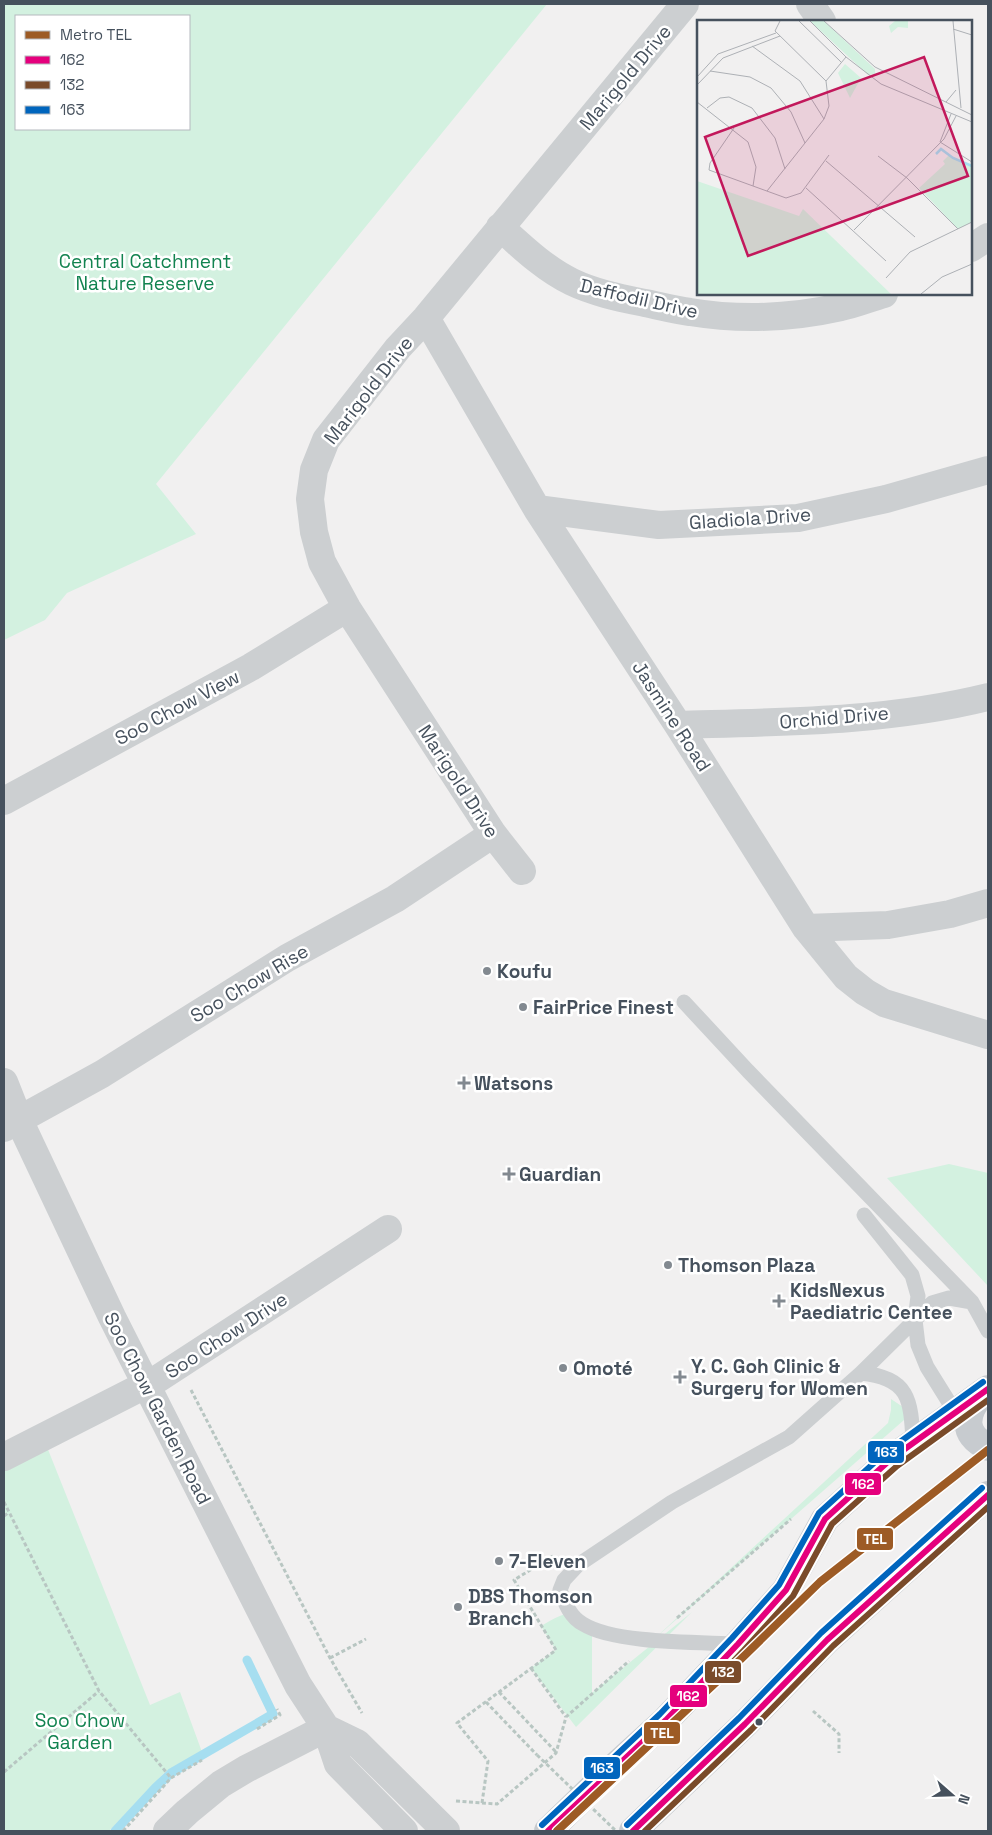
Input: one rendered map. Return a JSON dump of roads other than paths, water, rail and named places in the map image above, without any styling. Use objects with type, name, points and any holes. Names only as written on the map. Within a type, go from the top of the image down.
[{"type":"main road","points":[[548,1831],[666,1720],[786,1590],[825,1519],[913,1442],[985,1392]]},
{"type":"main road","points":[[985,1392],[973,1405],[968,1416],[969,1427],[974,1436],[988,1447]]},
{"type":"main road","points":[[633,1831],[744,1724],[827,1640],[988,1496]]},
{"type":"street","name":"Marigold Drive","points":[[522,871],[493,834],[347,608],[322,562],[314,532],[310,499],[314,470],[326,440],[398,348],[426,318],[685,4]]},
{"type":"street","points":[[810,4],[821,20]]},
{"type":"street","name":"Daffodil Drive","points":[[500,227],[527,251],[573,282],[628,299],[691,312],[748,317],[795,315],[842,307],[881,295]]},
{"type":"street","name":"Jasmine Road","points":[[426,318],[537,509],[678,725],[806,928],[846,977],[871,996],[884,1003],[988,1036]]},
{"type":"street","name":"Gladiola Drive","points":[[537,509],[659,525],[798,518],[886,498],[988,470]]},
{"type":"street","name":"Soo Chow View","points":[[4,801],[252,667],[347,608]]},
{"type":"street","name":"Orchid Drive","points":[[678,725],[807,722],[946,708],[988,697]]},
{"type":"street","name":"Soo Chow Rise","points":[[12,1124],[102,1074],[287,958],[394,898],[493,834]]},
{"type":"street","points":[[806,928],[888,925],[950,914],[988,903]]},
{"type":"street","name":"Soo Chow Garden Road","points":[[4,1082],[12,1124],[298,1685],[326,1728],[338,1764],[404,1831]]},
{"type":"street","name":"Soo Chow Drive","points":[[4,1457],[146,1385],[388,1230]]},
{"type":"street","points":[[167,1831],[221,1784],[326,1728]]},
{"type":"street","name":"Soo Chow Garden Road","points":[[326,1728],[357,1744],[446,1831]]},
{"type":"lane","points":[[684,1002],[972,1302],[988,1330]]},
{"type":"lane","points":[[864,1215],[912,1275],[918,1296],[915,1320],[918,1345],[927,1367],[956,1412]]},
{"type":"lane","points":[[738,1644],[653,1640],[612,1635],[592,1629],[582,1624],[571,1614],[560,1590],[564,1580],[578,1565],[672,1502],[789,1437],[861,1373],[932,1303],[949,1298],[972,1302]]},
{"type":"lane","points":[[861,1373],[877,1375],[892,1381],[904,1390],[912,1413],[913,1442]]},
{"type":"waterway","points":[[115,1831],[171,1773],[273,1714],[247,1660]]},
{"type":"metro line","name":"TEL","points":[[557,1831],[741,1659],[820,1582],[988,1450]]},
{"type":"place","name":"Koufu","points":[[487,971]]},
{"type":"place","name":"FairPrice Finest","points":[[523,1007]]},
{"type":"place","name":"Watsons","points":[[464,1083]]},
{"type":"place","name":"Guardian","points":[[509,1174]]},
{"type":"place","name":"Thomson Plaza","points":[[668,1265]]},
{"type":"place","name":"KidsNexus Paediatric Centee","points":[[779,1301]]},
{"type":"place","name":"Omoté","points":[[563,1368]]},
{"type":"place","name":"Y. C. Goh Clinic & Surgery for Women","points":[[680,1377]]},
{"type":"place","name":"7-Eleven","points":[[499,1561]]},
{"type":"place","name":"DBS Thomson Branch","points":[[458,1607]]},
{"type":"park label","name":"Central Catchment Nature Reserve","points":[[145,272]]},
{"type":"park label","name":"Soo Chow Garden","points":[[80,1731]]}]
